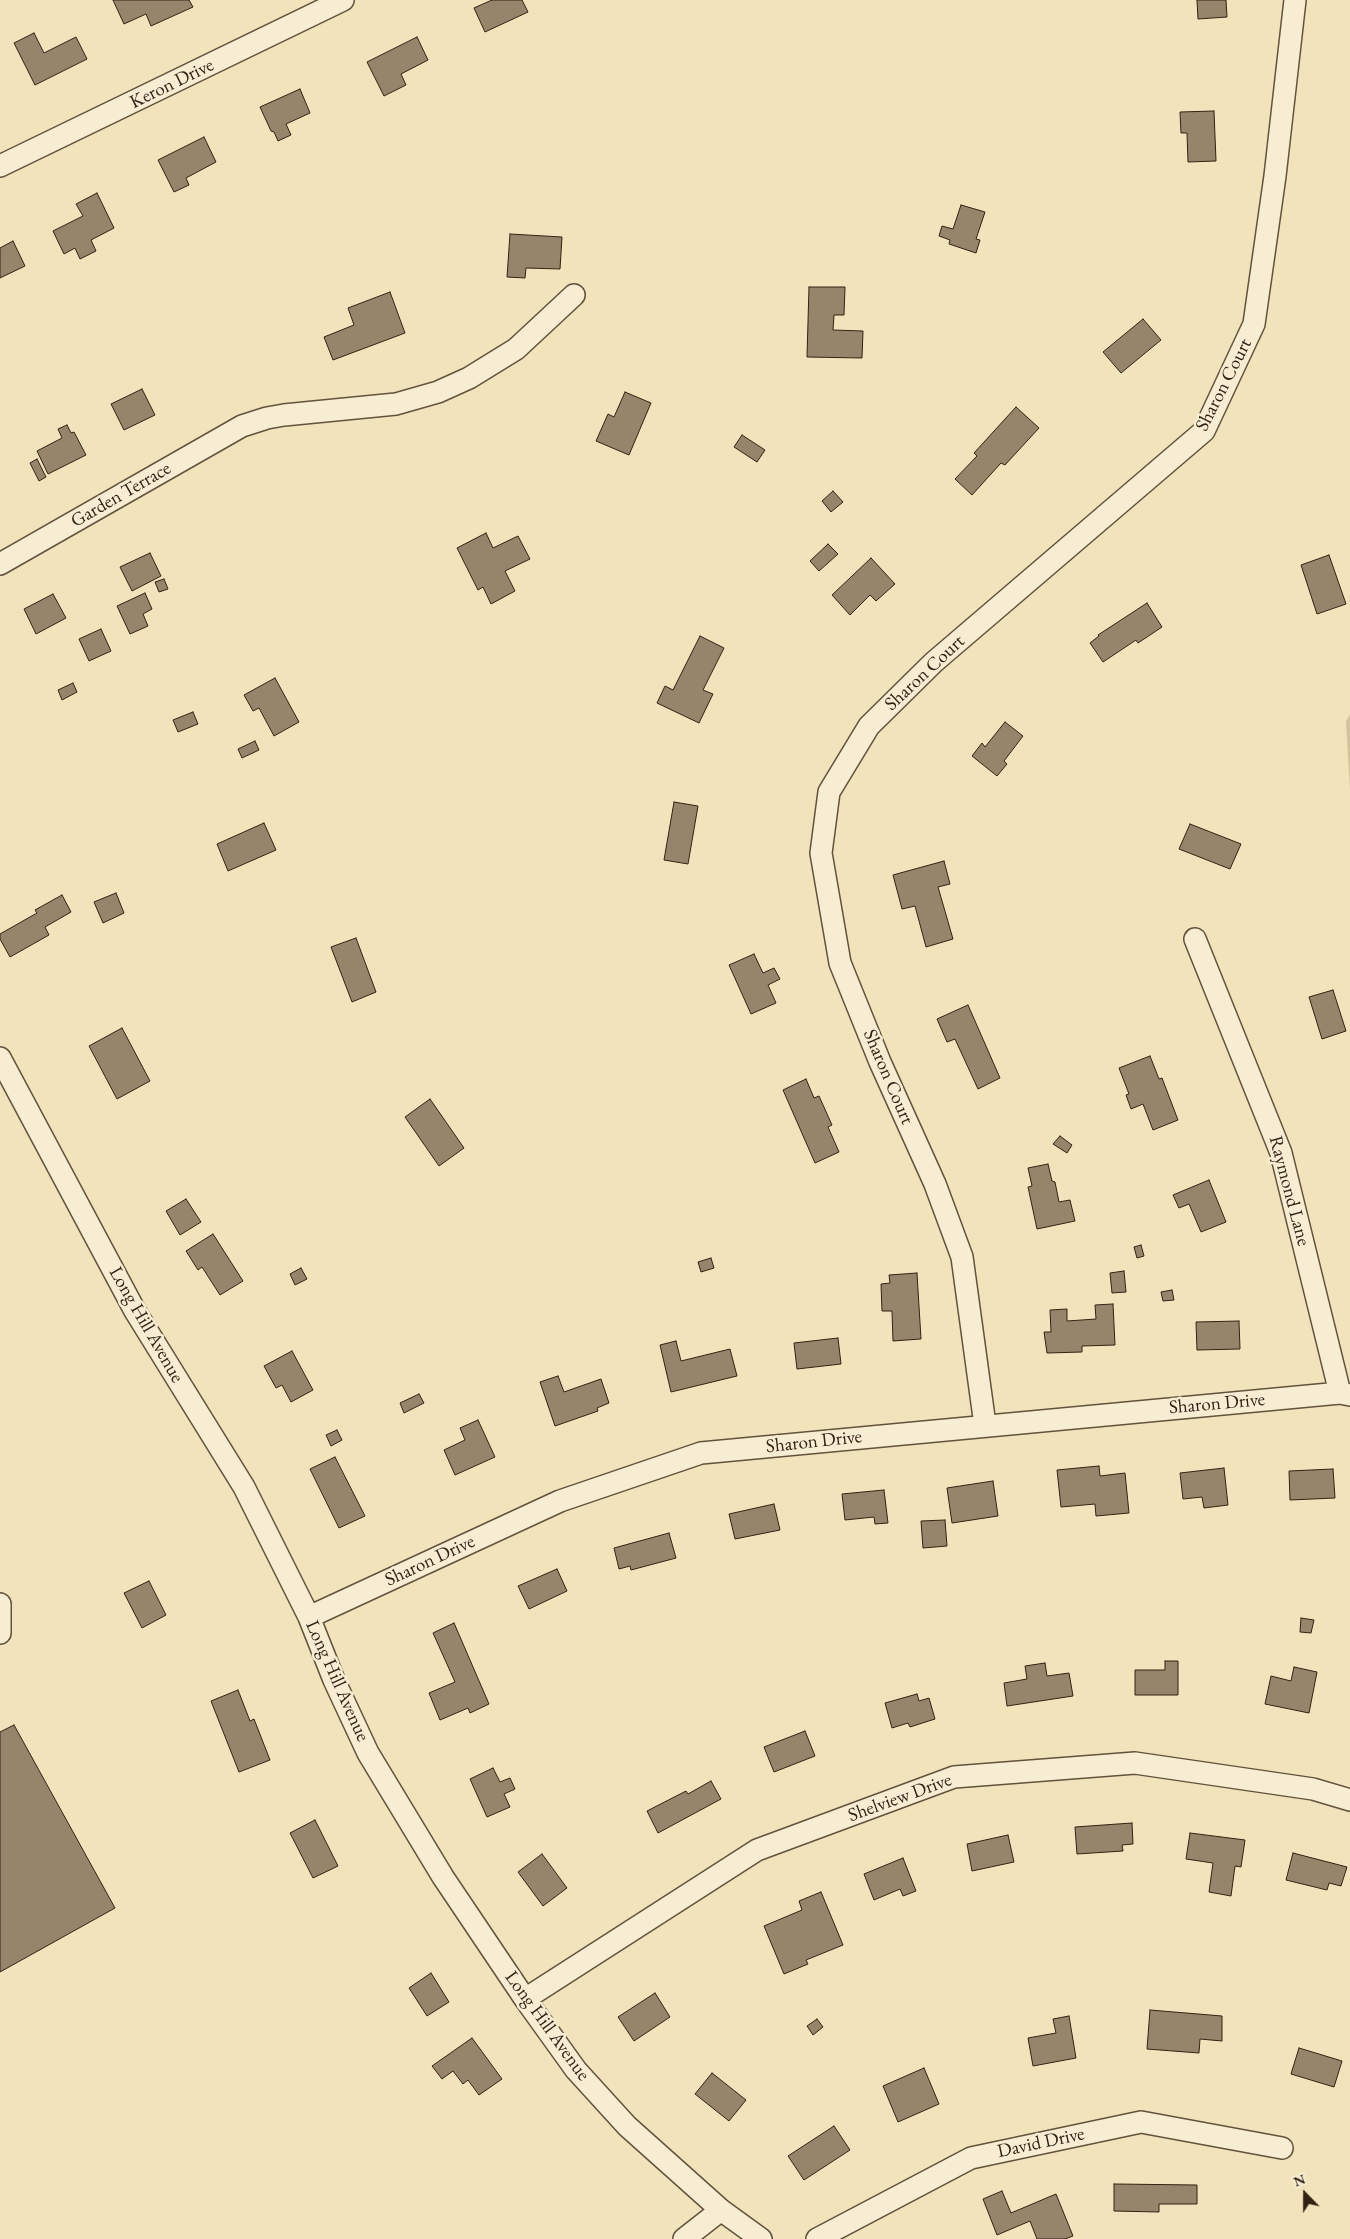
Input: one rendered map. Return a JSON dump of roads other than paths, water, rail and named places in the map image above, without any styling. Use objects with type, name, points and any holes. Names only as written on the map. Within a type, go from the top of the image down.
[{"type":"street","name":"Keron Drive","points":[[0,166],[342,0]]},
{"type":"street","name":"Sharon Court","points":[[985,1425],[962,1257],[936,1184],[880,1062],[840,963],[821,853],[830,792],[869,726],[934,662],[1204,432],[1254,324],[1275,176],[1295,0]]},
{"type":"street","name":"Garden Terrace","points":[[0,564],[242,426],[267,418],[396,404],[438,392],[469,378],[516,348],[574,295]]},
{"type":"street","name":"Raymond Lane","points":[[1195,939],[1281,1153],[1345,1394]]},
{"type":"street","name":"Long Hill Avenue","points":[[0,1058],[135,1311],[244,1487],[309,1617],[334,1680],[368,1753],[443,1878],[576,2070],[627,2126],[721,2210],[761,2239]]},
{"type":"street","name":"Sharon Drive","points":[[309,1617],[560,1501],[701,1453],[985,1425],[1345,1394]]},
{"type":"street","points":[[0,1604],[0,1633]]},
{"type":"street","name":"Shelview Drive","points":[[525,1999],[757,1850],[954,1777],[1135,1763],[1313,1789],[1350,1800]]},
{"type":"street","name":"David Drive","points":[[817,2239],[971,2158],[1141,2122],[1282,2148]]},
{"type":"street","points":[[684,2239],[721,2210]]}]
